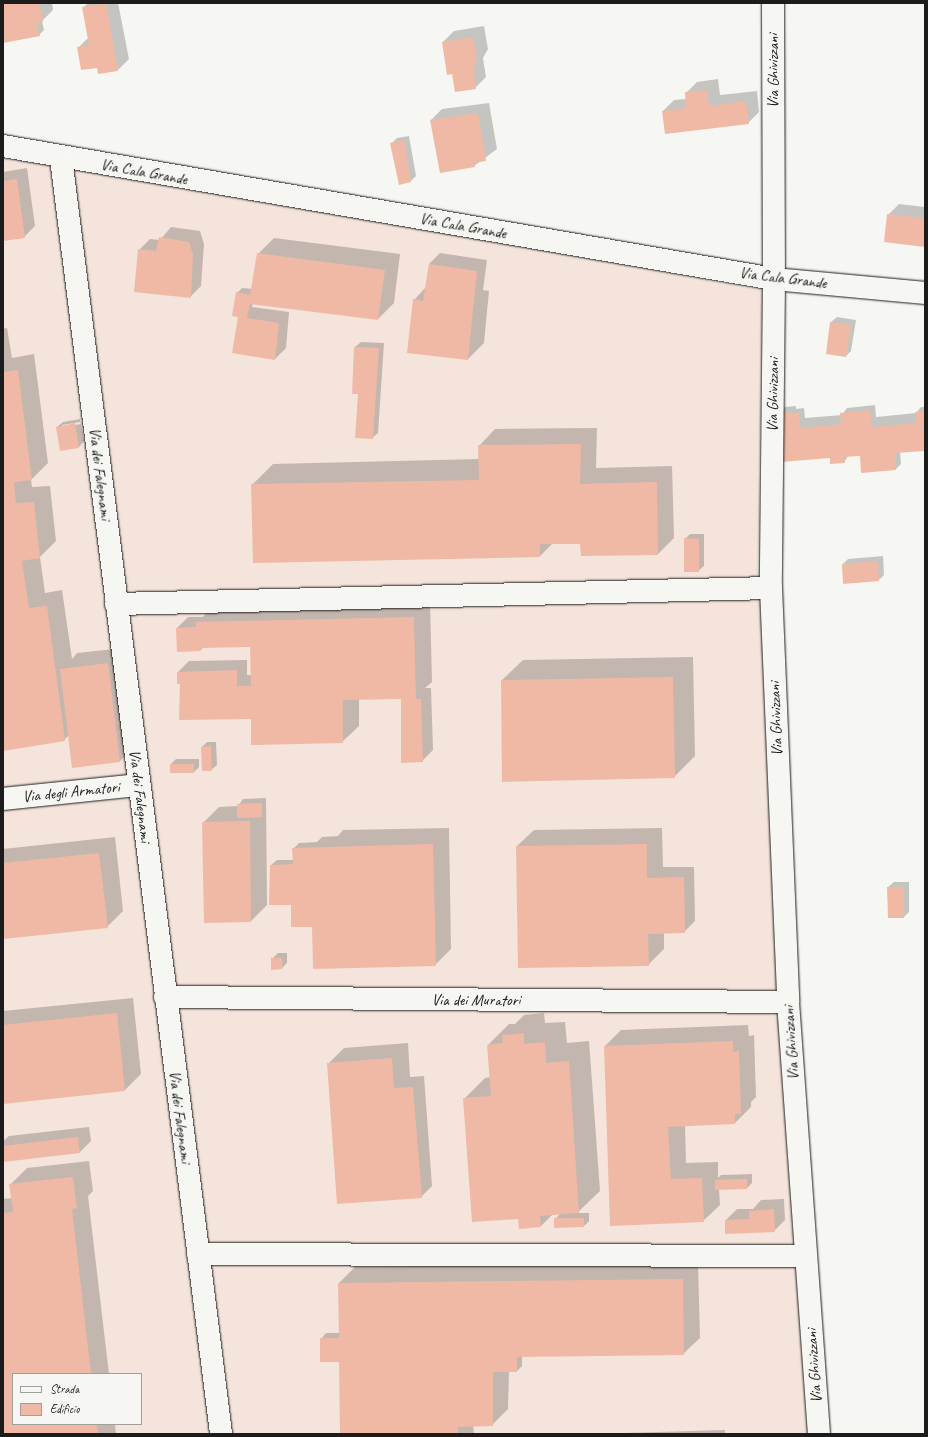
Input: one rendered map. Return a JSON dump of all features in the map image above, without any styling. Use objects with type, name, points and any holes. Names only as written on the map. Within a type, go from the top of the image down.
[{"type":"street","name":"Via Ghivizzani","points":[[773,3],[774,280],[771,588],[788,1002],[819,1434]]},
{"type":"street","name":"Via Cala Grande","points":[[3,146],[61,158],[774,280],[925,293]]},
{"type":"street","name":"Via dei Falegnami","points":[[61,158],[138,785],[221,1434]]},
{"type":"street","points":[[116,604],[771,588]]},
{"type":"street","name":"Via degli Armatori","points":[[3,799],[138,785]]},
{"type":"street","name":"Via dei Muratori","points":[[165,997],[788,1002]]},
{"type":"street","points":[[198,1254],[806,1256]]},
{"type":"shaded area","points":[[3,151],[762,290],[758,570],[812,1434],[3,1434]]},
{"type":"building","points":[[3,3],[39,3],[43,22],[36,23],[40,36],[3,43]]},
{"type":"building","points":[[106,3],[118,71],[98,74],[97,68],[81,70],[77,47],[89,45],[82,7]]},
{"type":"building","points":[[473,37],[477,61],[474,61],[475,68],[473,68],[476,89],[455,92],[452,74],[447,75],[442,42]]},
{"type":"building","points":[[707,90],[709,106],[746,101],[749,124],[665,134],[662,111],[686,108],[685,92]]},
{"type":"building","points":[[478,113],[486,161],[474,163],[475,167],[440,173],[430,120]]},
{"type":"building","points":[[404,140],[411,182],[399,185],[390,143]]},
{"type":"building","points":[[17,179],[25,238],[3,241],[3,181]]},
{"type":"building","points":[[887,214],[925,218],[925,247],[884,242]]},
{"type":"building","points":[[159,237],[189,242],[193,255],[191,298],[134,292],[138,249],[156,251]]},
{"type":"building","points":[[257,253],[385,270],[378,320],[250,304],[247,318],[279,323],[275,360],[232,353],[238,317],[232,316],[236,292],[250,295]]},
{"type":"building","points":[[429,264],[477,271],[468,360],[407,353],[413,299],[423,301]]},
{"type":"building","points":[[830,322],[851,325],[846,357],[826,354]]},
{"type":"building","points":[[354,347],[379,348],[373,439],[355,438],[358,394],[352,394]]},
{"type":"building","points":[[18,370],[32,480],[14,482],[16,503],[34,502],[40,558],[22,561],[29,608],[47,606],[65,741],[3,751],[3,372]]},
{"type":"building","points":[[870,410],[872,427],[916,423],[915,412],[925,412],[925,451],[895,453],[896,470],[861,473],[860,456],[844,457],[845,463],[830,464],[830,458],[781,462],[778,412],[799,413],[800,428],[841,424],[840,413]]},
{"type":"building","points":[[75,423],[79,448],[60,451],[56,427]]},
{"type":"building","points":[[581,444],[580,484],[657,482],[658,555],[581,556],[580,544],[540,544],[540,557],[253,563],[251,484],[479,480],[478,445]]},
{"type":"building","points":[[684,538],[699,539],[699,572],[684,572]]},
{"type":"building","points":[[878,561],[879,581],[843,584],[842,564]]},
{"type":"building","points":[[414,617],[416,699],[421,699],[423,762],[401,763],[401,699],[343,700],[343,743],[251,745],[251,719],[179,720],[180,684],[177,684],[177,672],[237,670],[237,686],[251,686],[250,647],[200,648],[201,651],[177,652],[176,628],[196,627],[196,622]]},
{"type":"building","points":[[108,663],[120,762],[72,768],[60,669]]},
{"type":"building","points":[[673,677],[675,778],[502,782],[501,680]]},
{"type":"building","points":[[211,746],[212,771],[202,771],[201,747]]},
{"type":"building","points":[[170,764],[194,764],[194,773],[170,773]]},
{"type":"building","points":[[262,803],[262,817],[237,818],[237,804]]},
{"type":"building","points":[[250,821],[251,922],[204,923],[202,822]]},
{"type":"building","points":[[433,844],[436,966],[313,969],[312,927],[291,927],[291,905],[269,905],[270,865],[293,864],[292,848]]},
{"type":"building","points":[[647,844],[647,878],[684,877],[685,933],[648,934],[649,966],[518,968],[516,846]]},
{"type":"building","points":[[99,853],[108,928],[3,939],[3,863]]},
{"type":"building","points":[[887,887],[904,887],[904,918],[888,918]]},
{"type":"building","points":[[271,958],[282,958],[282,969],[271,970]]},
{"type":"building","points":[[117,1013],[125,1091],[3,1104],[3,1025]]},
{"type":"building","points":[[524,1033],[524,1044],[545,1042],[546,1063],[569,1061],[579,1213],[540,1216],[541,1227],[519,1229],[518,1219],[472,1222],[463,1098],[491,1096],[487,1045],[503,1043],[502,1035]]},
{"type":"building","points":[[733,1041],[733,1052],[739,1051],[741,1114],[735,1114],[735,1124],[668,1127],[671,1179],[702,1178],[704,1222],[610,1226],[604,1046]]},
{"type":"building","points":[[392,1058],[394,1088],[413,1087],[422,1198],[337,1204],[327,1063]]},
{"type":"building","points":[[78,1137],[80,1153],[3,1162],[3,1146]]},
{"type":"building","points":[[73,1177],[77,1208],[72,1209],[91,1373],[12,1373],[12,1425],[97,1425],[98,1434],[3,1434],[3,1213],[13,1212],[9,1184]]},
{"type":"building","points":[[747,1179],[747,1189],[715,1190],[715,1180]]},
{"type":"building","points":[[774,1209],[775,1232],[725,1234],[725,1220],[749,1219],[749,1211]]},
{"type":"building","points":[[554,1218],[584,1218],[584,1227],[554,1228]]},
{"type":"building","points":[[683,1279],[684,1355],[517,1357],[517,1372],[493,1372],[493,1426],[458,1427],[458,1434],[340,1434],[339,1362],[320,1362],[320,1338],[339,1338],[338,1283]]}]
